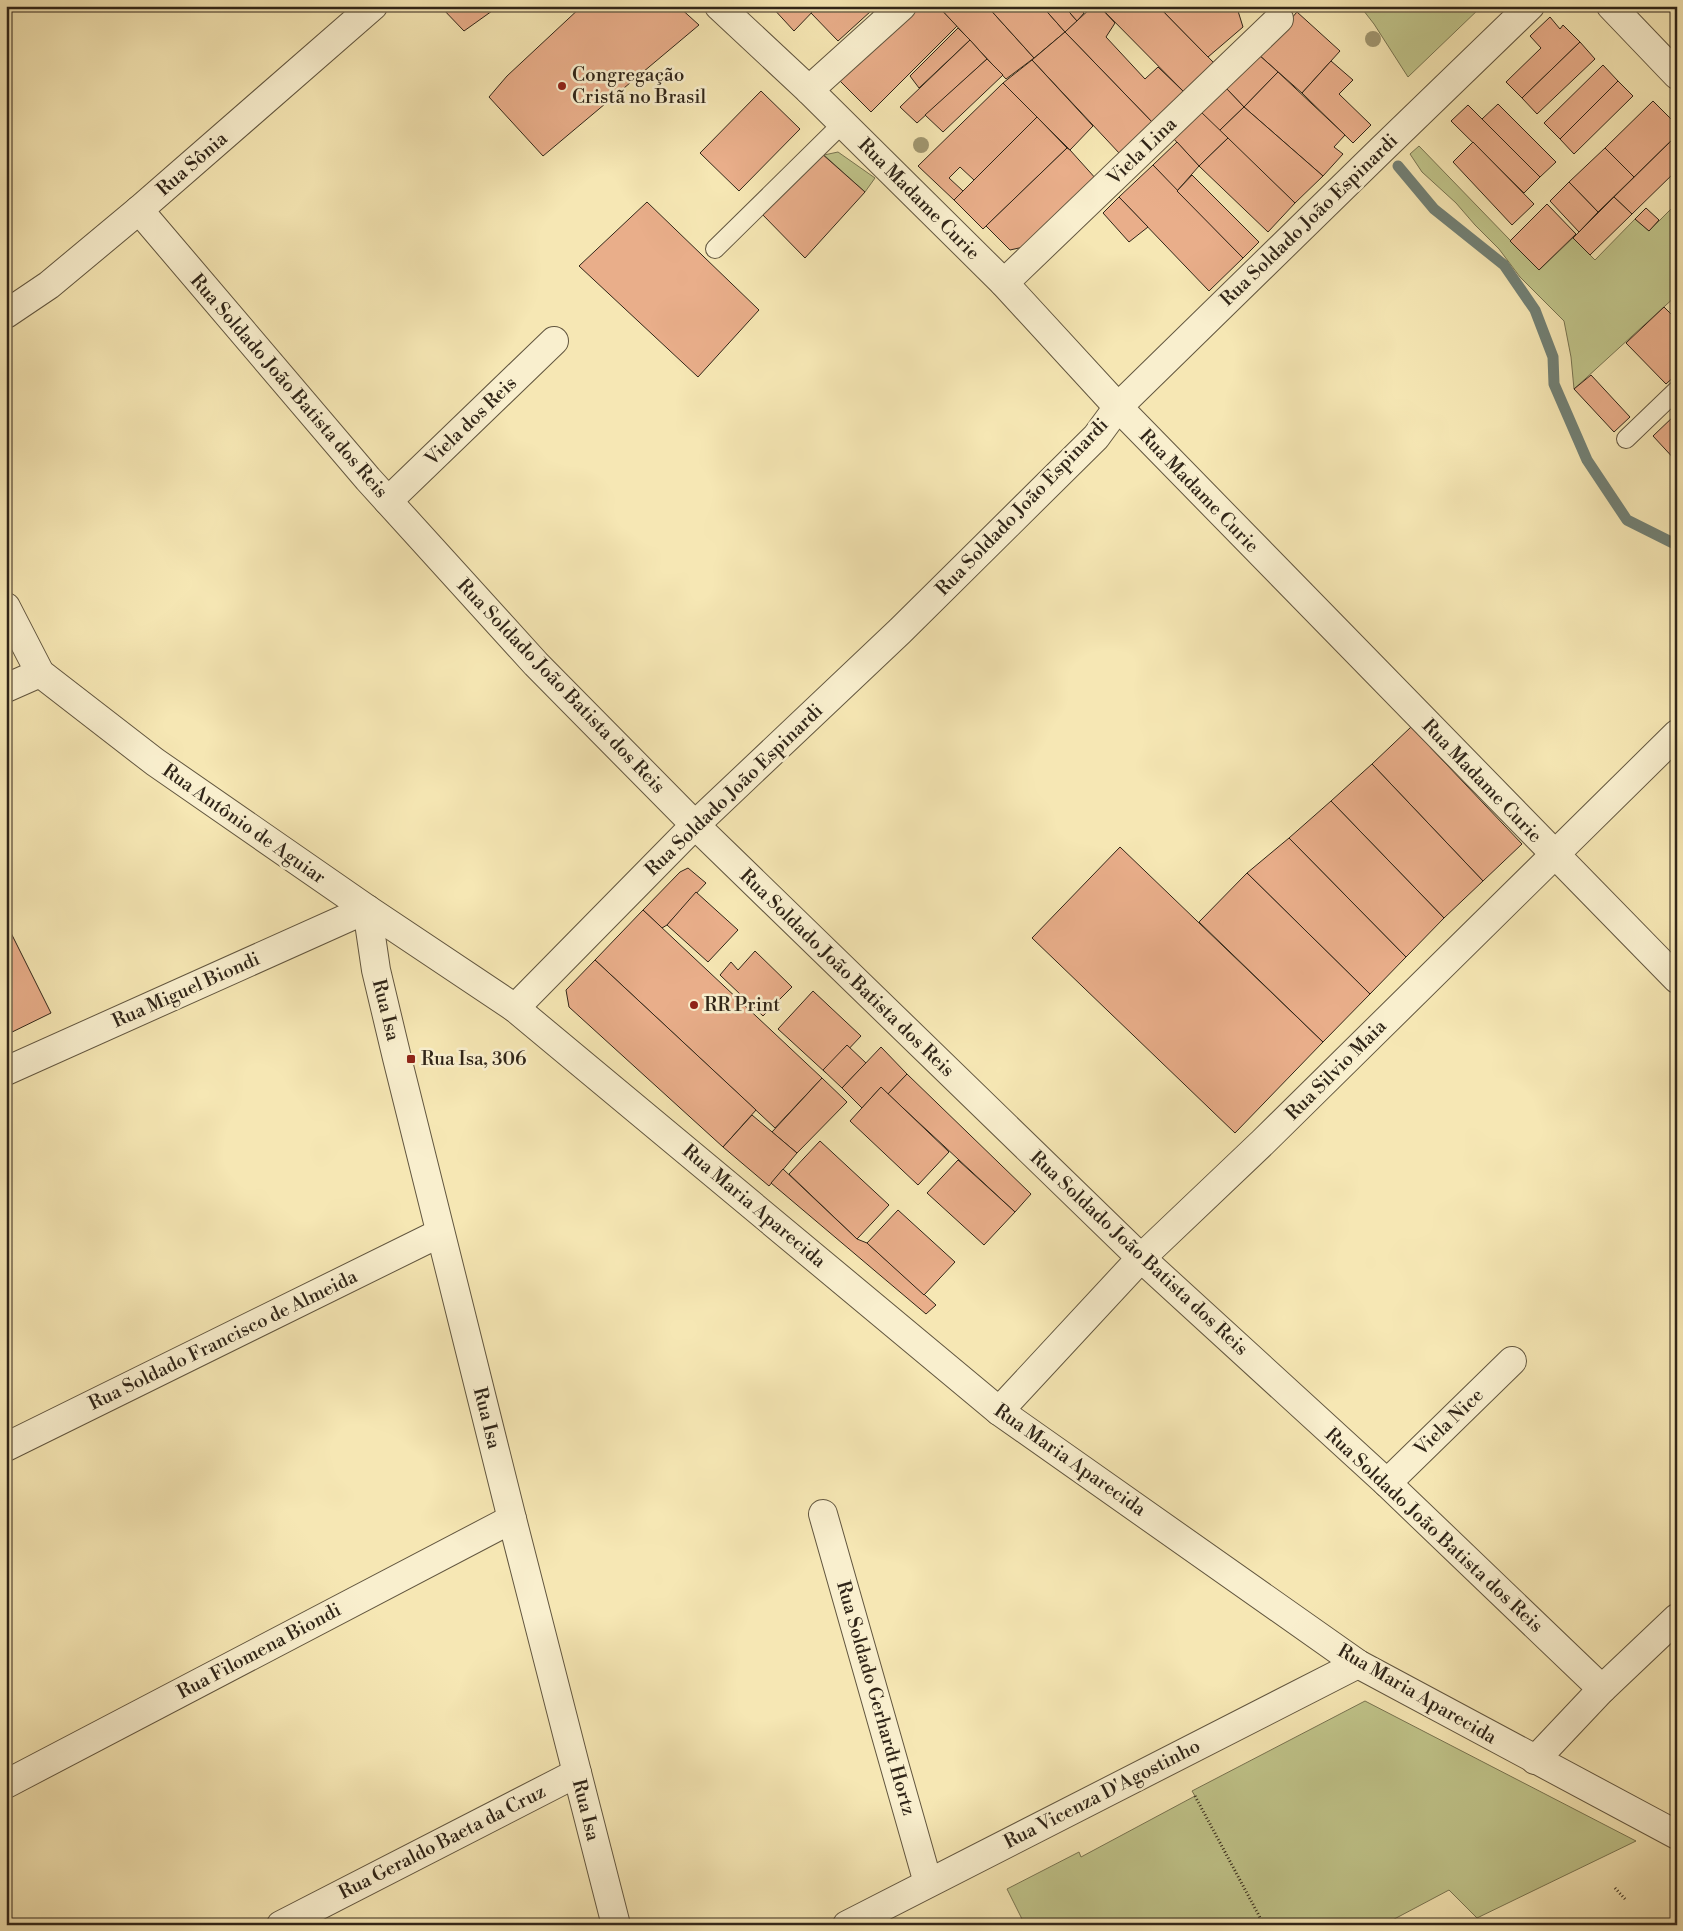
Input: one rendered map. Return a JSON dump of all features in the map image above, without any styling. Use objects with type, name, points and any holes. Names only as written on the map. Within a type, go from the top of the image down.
[{"type":"street","name":"Rua Sônia","points":[[6,314],[49,285],[139,210],[373,6]]},
{"type":"street","name":"Rua Madame Curie","points":[[719,6],[843,123],[1004,283],[1118,408],[1677,980]]},
{"type":"street","points":[[809,90],[902,6]]},
{"type":"street","name":"Rua Soldado João Espinardi","points":[[515,1008],[694,825],[900,631],[1096,437],[1118,408],[1530,6]]},
{"type":"street","points":[[1611,6],[1677,75]]},
{"type":"street","name":"Viela Lina","points":[[1004,283],[1278,19]]},
{"type":"street","name":"Rua Soldado João Batista dos Reis","points":[[139,210],[368,480],[536,664],[694,825],[1141,1258],[1387,1483],[1602,1689]]},
{"type":"street","name":"Viela dos Reis","points":[[388,501],[554,342]]},
{"type":"street","name":"Rua Antônio de Aguiar","points":[[6,607],[40,673],[155,762],[367,909],[515,1008]]},
{"type":"street","points":[[6,688],[40,673]]},
{"type":"street","name":"Rua Silvio Maia","points":[[999,1411],[1141,1258],[1256,1149],[1677,734]]},
{"type":"street","name":"Rua Miguel Biondi","points":[[6,1071],[367,909]]},
{"type":"street","name":"Rua Isa","points":[[367,909],[376,970],[440,1232],[616,1925]]},
{"type":"street","name":"Rua Maria Aparecida","points":[[515,1008],[999,1411],[1358,1664],[1677,1835]]},
{"type":"street","name":"Rua Soldado Francisco de Almeida","points":[[6,1447],[440,1232]]},
{"type":"street","name":"Viela Nice","points":[[1387,1483],[1512,1361]]},
{"type":"street","name":"Rua Soldado Gerhardt Hortz","points":[[823,1514],[928,1883]]},
{"type":"street","name":"Rua Filomena Biondi","points":[[6,1784],[512,1519]]},
{"type":"street","points":[[1535,1760],[1602,1689],[1677,1618]]},
{"type":"street","name":"Rua Vicenza D'Agostinho","points":[[847,1925],[1358,1664]]},
{"type":"street","name":"Rua Geraldo Baeta da Cruz","points":[[281,1925],[576,1773]]},
{"type":"lane","points":[[716,249],[843,123]]},
{"type":"lane","points":[[1626,439],[1677,390]]},
{"type":"path","points":[[1195,1796],[1264,1925]]},
{"type":"path","points":[[1615,1888],[1625,1900]]},
{"type":"green space","points":[[1360,6],[1482,6],[1408,77],[1374,24]]},
{"type":"green space","points":[[1419,146],[1539,270],[1573,238],[1595,260],[1635,219],[1649,231],[1677,203],[1677,295],[1574,389],[1571,357],[1564,321],[1520,277],[1499,249],[1456,203],[1422,172],[1410,154]]},
{"type":"green space","points":[[838,152],[875,178],[865,192],[824,155]]},
{"type":"green space","points":[[1365,1701],[1636,1841],[1477,1918],[1449,1890],[1383,1925],[1025,1925],[1007,1889],[1079,1852],[1081,1857],[1195,1796],[1192,1791]]},
{"type":"building","points":[[440,6],[499,6],[464,31]]},
{"type":"building","name":"Congregação Cristã no Brasil","points":[[582,6],[678,6],[699,25],[543,156],[489,97],[507,76]]},
{"type":"building","points":[[771,6],[818,6],[794,31]]},
{"type":"building","points":[[818,6],[888,6],[877,17],[871,11],[838,41],[811,13]]},
{"type":"building","points":[[915,6],[938,6],[957,26],[871,112],[840,81]]},
{"type":"building","points":[[938,6],[987,6],[1034,58],[1006,79]]},
{"type":"building","points":[[987,6],[1042,6],[1065,32],[1034,58]]},
{"type":"building","points":[[1042,6],[1064,6],[1077,21],[1065,32]]},
{"type":"building","points":[[1064,6],[1078,6],[1084,13],[1077,21]]},
{"type":"building","points":[[1093,6],[1099,6],[1115,23],[1106,37],[1145,79],[1158,67],[1185,93],[1153,123],[1065,32]]},
{"type":"building","points":[[1099,6],[1158,6],[1215,64],[1185,93]]},
{"type":"building","points":[[1158,6],[1247,6],[1238,11],[1243,27],[1208,57]]},
{"type":"building","points":[[1297,12],[1340,51],[1302,93],[1259,55]]},
{"type":"building","points":[[1550,17],[1560,29],[1563,25],[1580,42],[1522,98],[1506,82],[1541,48],[1530,36]]},
{"type":"building","points":[[958,28],[970,40],[919,88],[910,76]]},
{"type":"building","points":[[1065,32],[1153,123],[1120,154],[1032,60]]},
{"type":"building","points":[[970,40],[987,59],[917,123],[900,107]]},
{"type":"building","points":[[1580,42],[1595,59],[1537,114],[1522,98]]},
{"type":"building","points":[[1259,55],[1278,72],[1244,107],[1226,88]]},
{"type":"building","points":[[987,59],[1003,75],[943,132],[925,115]]},
{"type":"building","points":[[1032,60],[1093,126],[1070,150],[1003,83]]},
{"type":"building","points":[[1331,61],[1353,80],[1339,94],[1371,125],[1353,143],[1302,93]]},
{"type":"building","points":[[1603,65],[1618,81],[1560,139],[1544,123]]},
{"type":"building","points":[[1278,72],[1345,135],[1334,147],[1343,154],[1323,176],[1244,107]]},
{"type":"building","points":[[1618,81],[1633,96],[1574,154],[1560,139]]},
{"type":"building","points":[[1003,83],[1037,117],[974,180],[960,167],[949,178],[963,191],[954,200],[918,166]]},
{"type":"building","points":[[1226,88],[1244,107],[1219,131],[1201,113]]},
{"type":"building","points":[[761,91],[800,129],[739,191],[700,153]]},
{"type":"building","points":[[1653,101],[1677,125],[1677,135],[1634,177],[1605,148]]},
{"type":"building","points":[[1498,104],[1556,162],[1540,177],[1482,119]]},
{"type":"building","points":[[1468,105],[1540,177],[1524,193],[1451,121]]},
{"type":"building","points":[[1244,107],[1323,176],[1295,203],[1219,131]]},
{"type":"building","points":[[1200,111],[1228,138],[1199,166],[1172,137]]},
{"type":"building","points":[[1037,117],[1067,148],[983,229],[954,200]]},
{"type":"building","points":[[1228,138],[1295,203],[1268,232],[1199,166]]},
{"type":"building","points":[[1674,138],[1677,141],[1677,170],[1632,214],[1614,197]]},
{"type":"building","points":[[1177,142],[1199,166],[1177,191],[1153,165]]},
{"type":"building","points":[[1473,142],[1534,204],[1512,225],[1453,162]]},
{"type":"building","points":[[1067,148],[1097,180],[1028,246],[1010,250],[986,226]]},
{"type":"building","points":[[1605,148],[1634,177],[1598,212],[1569,182]]},
{"type":"building","points":[[821,153],[865,192],[805,258],[760,212]]},
{"type":"building","points":[[1153,165],[1243,258],[1209,291],[1119,197]]},
{"type":"building","points":[[1192,175],[1259,242],[1243,258],[1177,191]]},
{"type":"building","points":[[1569,182],[1598,212],[1579,232],[1550,201]]},
{"type":"building","points":[[1119,197],[1148,227],[1129,242],[1103,213]]},
{"type":"building","points":[[1614,197],[1632,214],[1590,255],[1573,238]]},
{"type":"building","points":[[647,202],[759,310],[698,377],[579,266]]},
{"type":"building","points":[[1547,204],[1576,234],[1539,270],[1510,241]]},
{"type":"building","points":[[1646,208],[1659,220],[1649,231],[1635,219]]},
{"type":"building","points":[[1664,307],[1677,320],[1677,374],[1666,384],[1626,343]]},
{"type":"building","points":[[1591,375],[1630,417],[1614,432],[1574,389]]},
{"type":"building","points":[[1675,415],[1677,418],[1677,462],[1653,436]]},
{"type":"building","points":[[1411,727],[1522,844],[1483,881],[1372,764]]},
{"type":"building","points":[[1372,764],[1483,881],[1444,918],[1331,801]]},
{"type":"building","points":[[1331,801],[1444,918],[1406,957],[1289,838]]},
{"type":"building","points":[[1289,838],[1406,957],[1370,994],[1247,873]]},
{"type":"building","points":[[1120,847],[1323,1042],[1235,1133],[1032,938]]},
{"type":"building","points":[[688,868],[706,883],[662,928],[643,910],[680,872]]},
{"type":"building","points":[[1247,873],[1370,994],[1323,1042],[1199,922]]},
{"type":"building","points":[[696,892],[738,930],[708,962],[667,925]]},
{"type":"building","name":"RR Print","points":[[643,910],[822,1078],[775,1128],[595,960]]},
{"type":"building","points":[[6,923],[51,1013],[6,1035]]},
{"type":"building","points":[[755,951],[792,987],[763,1016],[720,975],[731,962],[738,970]]},
{"type":"building","points":[[595,960],[756,1110],[723,1147],[569,1007],[566,990]]},
{"type":"building","points":[[813,991],[861,1036],[826,1073],[778,1029]]},
{"type":"building","points":[[847,1045],[866,1063],[842,1088],[823,1070]]},
{"type":"building","points":[[881,1047],[907,1074],[888,1094],[881,1087],[862,1108],[842,1088]]},
{"type":"building","points":[[907,1074],[1031,1194],[1015,1212],[888,1094]]},
{"type":"building","points":[[822,1078],[847,1102],[797,1153],[772,1132]]},
{"type":"building","points":[[881,1087],[949,1152],[918,1185],[850,1121]]},
{"type":"building","points":[[752,1115],[797,1153],[769,1186],[723,1147]]},
{"type":"building","points":[[820,1141],[889,1205],[857,1239],[789,1174]]},
{"type":"building","points":[[958,1160],[1015,1212],[984,1245],[927,1193]]},
{"type":"building","points":[[783,1169],[857,1239],[867,1243],[936,1305],[926,1314],[771,1183]]},
{"type":"building","points":[[898,1210],[955,1262],[924,1295],[867,1243]]},
{"type":"waterway","points":[[1398,166],[1434,209],[1504,265],[1535,310],[1553,357],[1554,384],[1587,460],[1627,520],[1677,545]]},
{"type":"place","name":"Congregação Cristã no Brasil","points":[[562,86]]},
{"type":"place","name":"RR Print","points":[[694,1005]]},
{"type":"place","name":"Rua Isa, 306","points":[[411,1059]]}]
